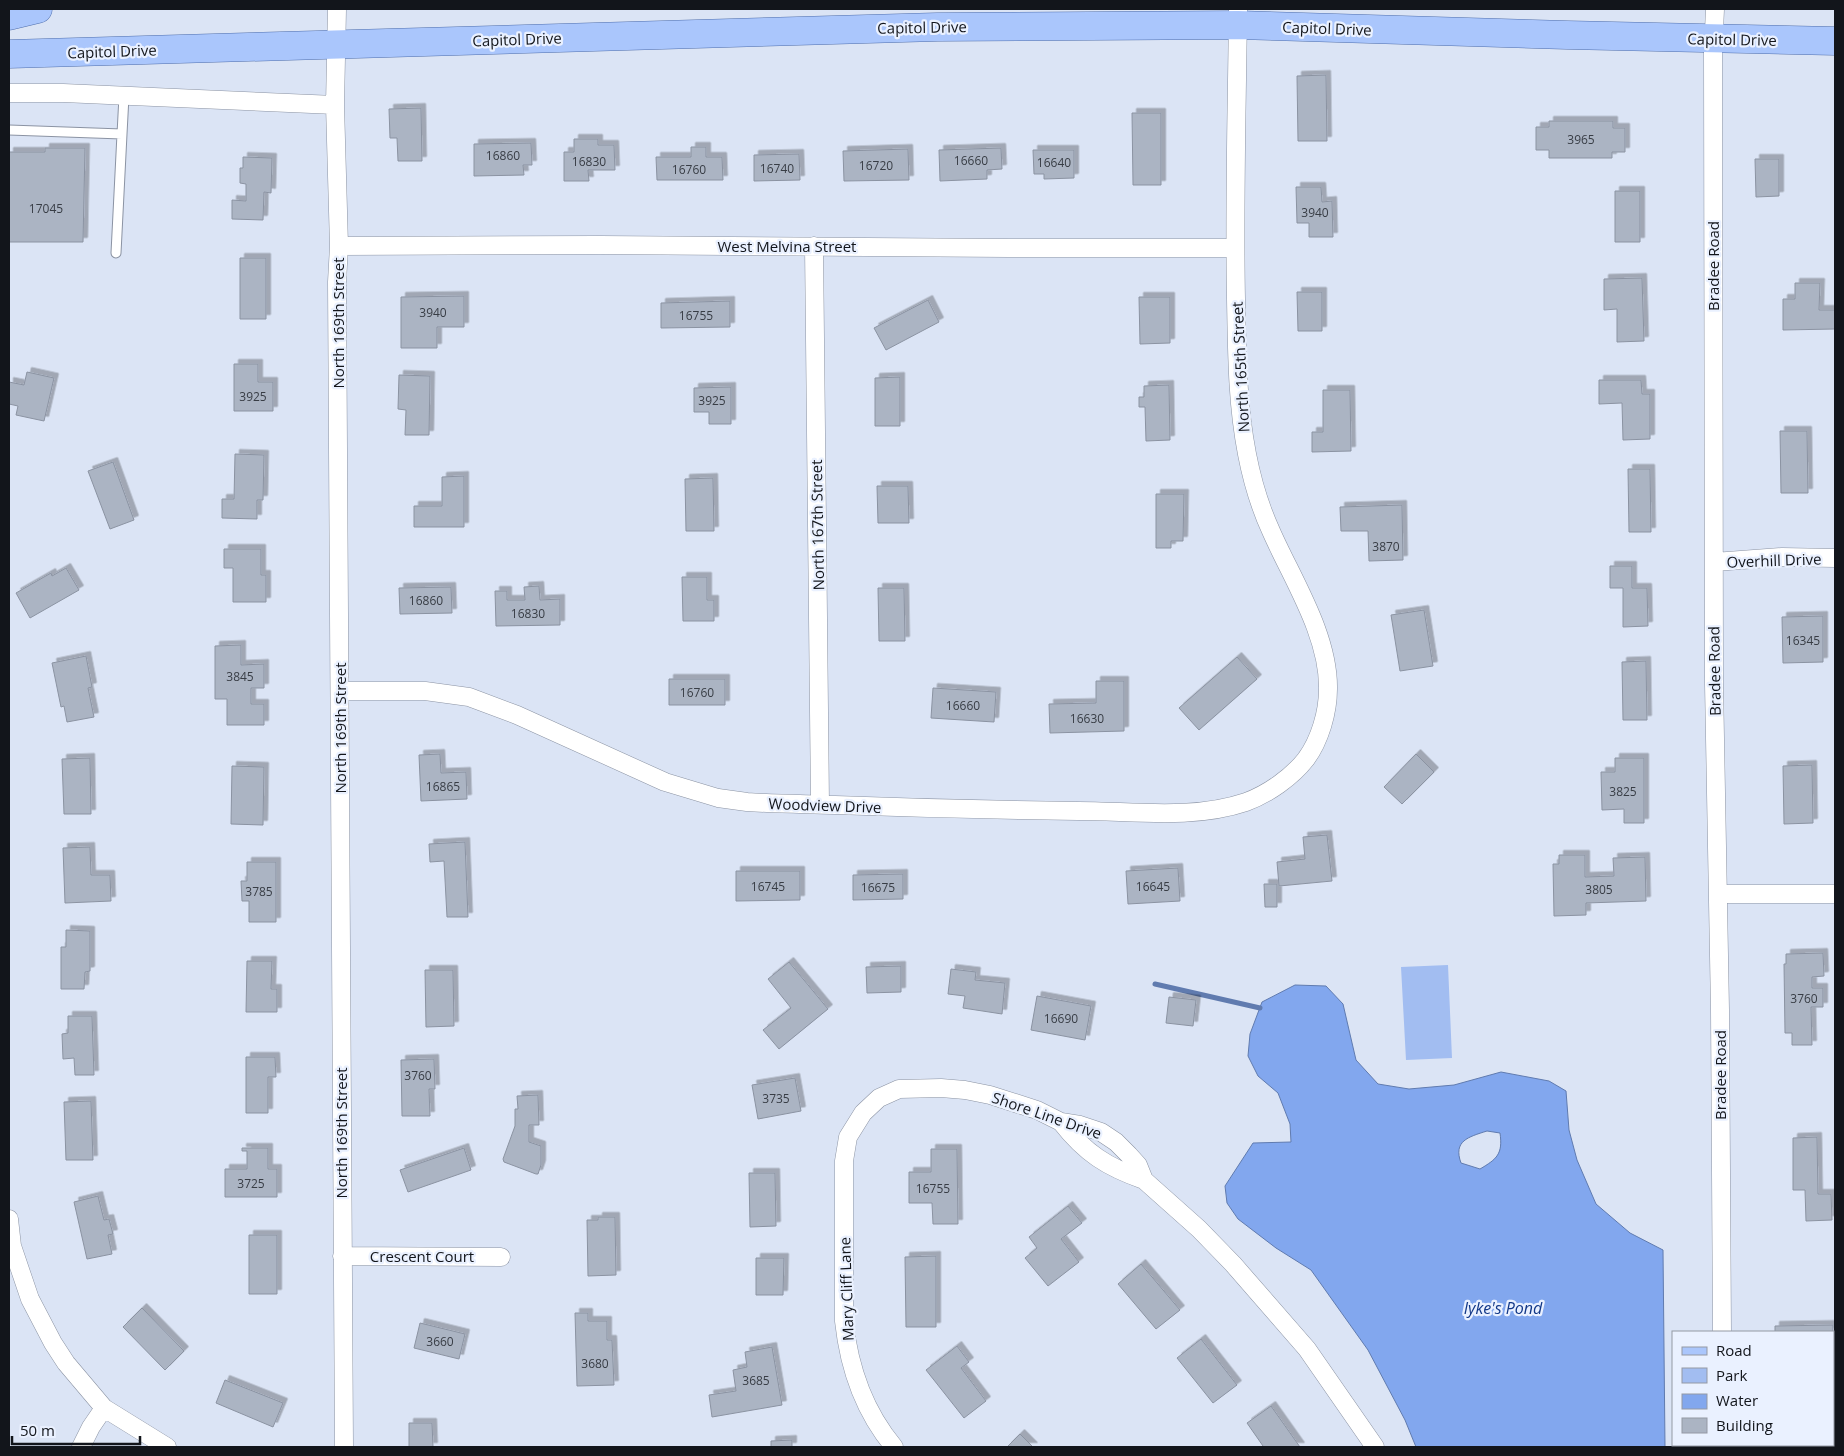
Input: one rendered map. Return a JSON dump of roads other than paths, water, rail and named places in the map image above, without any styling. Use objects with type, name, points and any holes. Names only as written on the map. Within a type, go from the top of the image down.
[{"type":"main road","points":[[9,16],[38,9]]},
{"type":"main road","name":"Capitol Drive","points":[[9,54],[1238,17],[1714,39],[1835,41]]},
{"type":"street","name":"North 169th Street","points":[[337,9],[338,43],[335,104],[339,246],[337,292],[344,1447]]},
{"type":"street","name":"Bradee Road","points":[[1715,9],[1714,694],[1722,1331]]},
{"type":"street","name":"North 165th Street","points":[[1238,17],[1235,248],[1238,377],[1241,416],[1248,457],[1259,499],[1270,530],[1317,632],[1326,664],[1328,688],[1325,715],[1311,750]]},
{"type":"street","points":[[9,93],[335,104]]},
{"type":"street","name":"West Melvina Street","points":[[339,246],[600,244],[1235,248]]},
{"type":"street","name":"North 167th Street","points":[[814,246],[820,804]]},
{"type":"street","name":"Overhill Drive","points":[[1714,562],[1782,558],[1835,558]]},
{"type":"street","name":"Woodview Drive","points":[[340,691],[425,691],[469,697],[517,715],[664,782],[693,792],[718,798],[786,805],[820,804],[1129,813],[1204,810],[1248,801],[1269,790],[1286,778],[1306,758],[1311,750]]},
{"type":"street","points":[[1718,894],[1835,894]]},
{"type":"street","name":"Shore Line Drive","points":[[844,1209],[844,1162],[848,1137],[863,1113],[879,1098],[899,1089],[941,1088],[981,1093],[1015,1102],[1061,1122],[1080,1125],[1101,1132],[1116,1142],[1138,1165],[1144,1180],[1199,1229],[1233,1264],[1295,1335],[1374,1447]]},
{"type":"street","points":[[1061,1122],[1074,1139],[1087,1151],[1124,1173],[1144,1180]]},
{"type":"street","name":"Mary Cliff Lane","points":[[844,1209],[844,1321],[847,1345],[859,1390],[868,1408],[894,1447]]},
{"type":"street","points":[[9,1219],[12,1246],[35,1308],[53,1343],[66,1363],[104,1408],[167,1447]]},
{"type":"street","name":"Crescent Court","points":[[342,1256],[501,1257]]},
{"type":"street","points":[[81,1447],[91,1427],[104,1408]]},
{"type":"lane","points":[[116,253],[124,96]]},
{"type":"lane","points":[[9,130],[122,134]]},
{"type":"water","name":"Iyke's Pond","points":[[1295,985],[1326,986],[1343,1004],[1356,1060],[1378,1084],[1409,1089],[1454,1085],[1501,1072],[1549,1081],[1566,1091],[1569,1130],[1577,1160],[1596,1204],[1630,1233],[1663,1250],[1665,1447],[1416,1447],[1405,1420],[1368,1350],[1311,1270],[1276,1248],[1238,1219],[1227,1203],[1225,1186],[1253,1143],[1291,1142],[1290,1124],[1278,1093],[1258,1076],[1248,1056],[1250,1034],[1262,1002]],"holes":[[[1487,1131],[1500,1133],[1501,1146],[1495,1159],[1480,1169],[1461,1163],[1459,1150],[1464,1141],[1474,1135]]]},
{"type":"waterway","points":[[1155,984],[1260,1008]]}]
